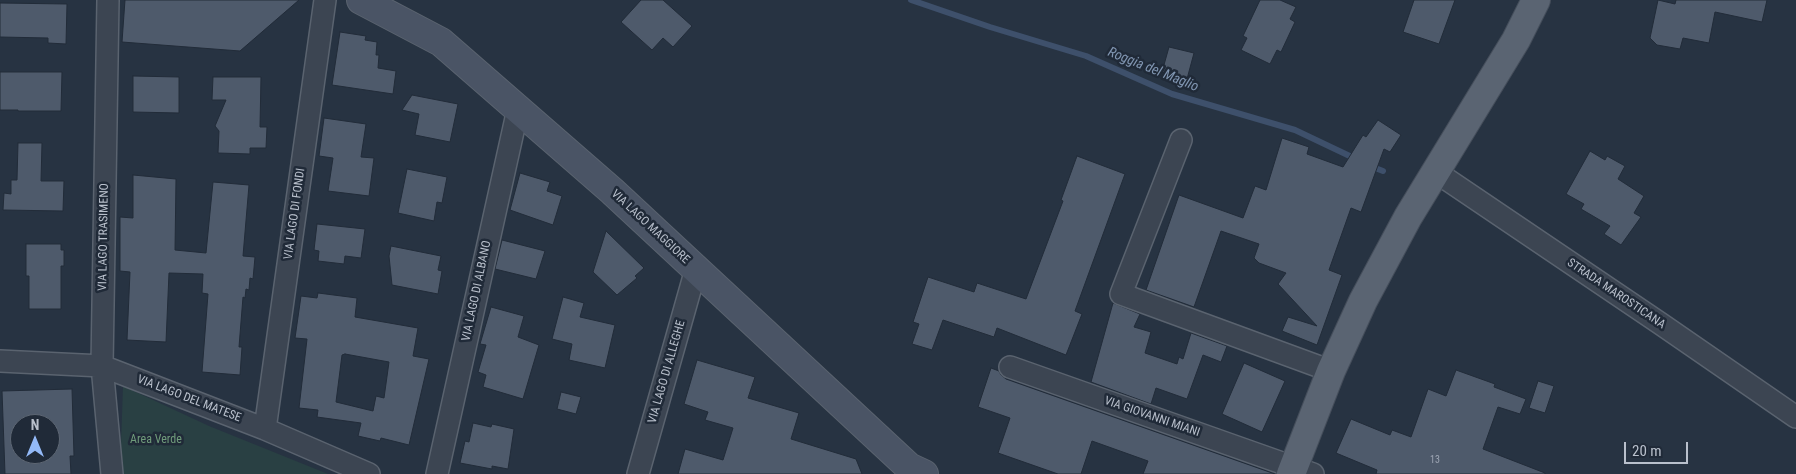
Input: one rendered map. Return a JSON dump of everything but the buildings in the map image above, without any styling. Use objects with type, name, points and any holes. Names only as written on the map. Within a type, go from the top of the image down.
[{"type":"main road","points":[[1299,472],[1331,371],[1359,309],[1394,241],[1516,40],[1536,0]]},
{"type":"street","name":"VIA LAGO TRASIMENO","points":[[108,0],[102,366],[112,474]]},
{"type":"street","name":"VIA LAGO DI FONDI","points":[[266,429],[325,0]]},
{"type":"street","name":"VIA LAGO MAGGIORE","points":[[361,0],[441,42],[612,191],[913,472]]},
{"type":"street","name":"VIA LAGO DI ALBANO","points":[[437,474],[518,109]]},
{"type":"street","points":[[1181,140],[1121,294],[1331,371]]},
{"type":"street","name":"STRADA MAROSTICANA","points":[[1436,172],[1796,417]]},
{"type":"street","name":"VIA LAGO DI ALLEGHE","points":[[638,474],[696,269]]},
{"type":"street","name":"VIA LAGO DEL MATESE","points":[[0,361],[102,366],[266,429],[369,474]]},
{"type":"street","name":"VIA GIOVANNI MIANI","points":[[1010,367],[1299,472]]},
{"type":"green space","name":"Area Verde","points":[[123,386],[209,426],[328,474],[120,474]]},
{"type":"waterway","name":"Roggia del Maglio","points":[[911,0],[990,27],[1086,56],[1172,94],[1295,130],[1356,159]]},
{"type":"waterway","name":"Roggia del Maglio","points":[[1370,166],[1383,171]]}]
